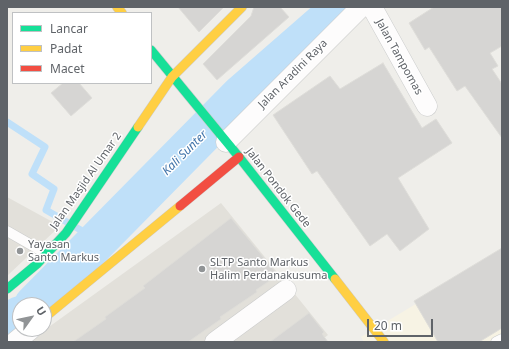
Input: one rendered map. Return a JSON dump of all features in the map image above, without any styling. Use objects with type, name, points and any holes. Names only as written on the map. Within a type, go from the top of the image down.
[{"type":"street","name":"Jalan Masjid Al Umar 2","points":[[7,289],[47,254],[66,233],[172,77],[242,7]]},
{"type":"street","name":"Jalan Aradini Raya","points":[[221,136],[361,7]]},
{"type":"street","name":"Jalan Tampomas","points":[[372,7],[427,106]]},
{"type":"street","name":"Jalan Pondok Gede","points":[[152,51],[239,157],[384,342]]},
{"type":"street","points":[[52,311],[239,157]]},
{"type":"street","points":[[215,342],[286,290]]},
{"type":"lane","points":[[7,231],[47,254]]},
{"type":"lane","points":[[496,342],[502,339]]},
{"type":"shaded area","name":"Yayasan Santo Markus","points":[[7,197],[60,226],[7,276]]},
{"type":"shaded area","name":"SLTP Santo Markus Halim Perdanakusuma","points":[[221,203],[328,335],[319,342],[28,342],[35,337],[52,337],[52,325]]},
{"type":"shaded area","points":[[502,252],[502,342],[364,342],[361,337]]},
{"type":"building","points":[[178,7],[224,7],[199,32]]},
{"type":"building","points":[[254,7],[280,7],[289,17],[217,80],[203,64],[251,16]]},
{"type":"building","points":[[434,7],[502,7],[502,46],[490,53],[498,66],[492,69],[502,84],[502,138],[465,86],[457,91],[429,47],[425,50],[409,23]]},
{"type":"building","points":[[383,63],[422,128],[436,119],[452,143],[398,178],[429,229],[400,251],[387,234],[370,246],[317,171],[312,174],[273,115],[330,76],[340,89]]},
{"type":"building","points":[[62,84],[80,84],[92,98],[71,116],[51,93]]},
{"type":"building","points":[[231,218],[278,275],[256,290],[257,292],[220,317],[221,319],[188,342],[73,342],[106,319],[105,317],[145,288],[143,286]]},
{"type":"building","points":[[502,248],[502,328],[479,342],[438,342],[414,301]]},
{"type":"building","points":[[309,313],[324,332],[322,334],[328,342],[270,342]]},
{"type":"waterway","name":"Kali Sunter","points":[[42,297],[241,95],[342,7]]},
{"type":"waterway","points":[[7,122],[45,147],[32,174],[54,189],[46,210],[98,240]]},
{"type":"waterway","name":"Kali Sunter","points":[[7,325],[12,322]]},
{"type":"traffic: fast","points":[[152,51],[239,157],[335,279]]},
{"type":"traffic: fast","points":[[7,289],[37,264],[66,233],[138,127]]},
{"type":"traffic: slow","points":[[117,7],[121,12]]},
{"type":"traffic: slow","points":[[138,127],[172,77],[242,7]]},
{"type":"traffic: slow","points":[[52,311],[180,206]]},
{"type":"traffic: slow","points":[[335,279],[384,342]]},
{"type":"traffic: jam","points":[[180,206],[239,157]]},
{"type":"place","name":"Yayasan Santo Markus","points":[[20,251]]},
{"type":"place","name":"SLTP Santo Markus Halim Perdanakusuma","points":[[202,269]]}]
